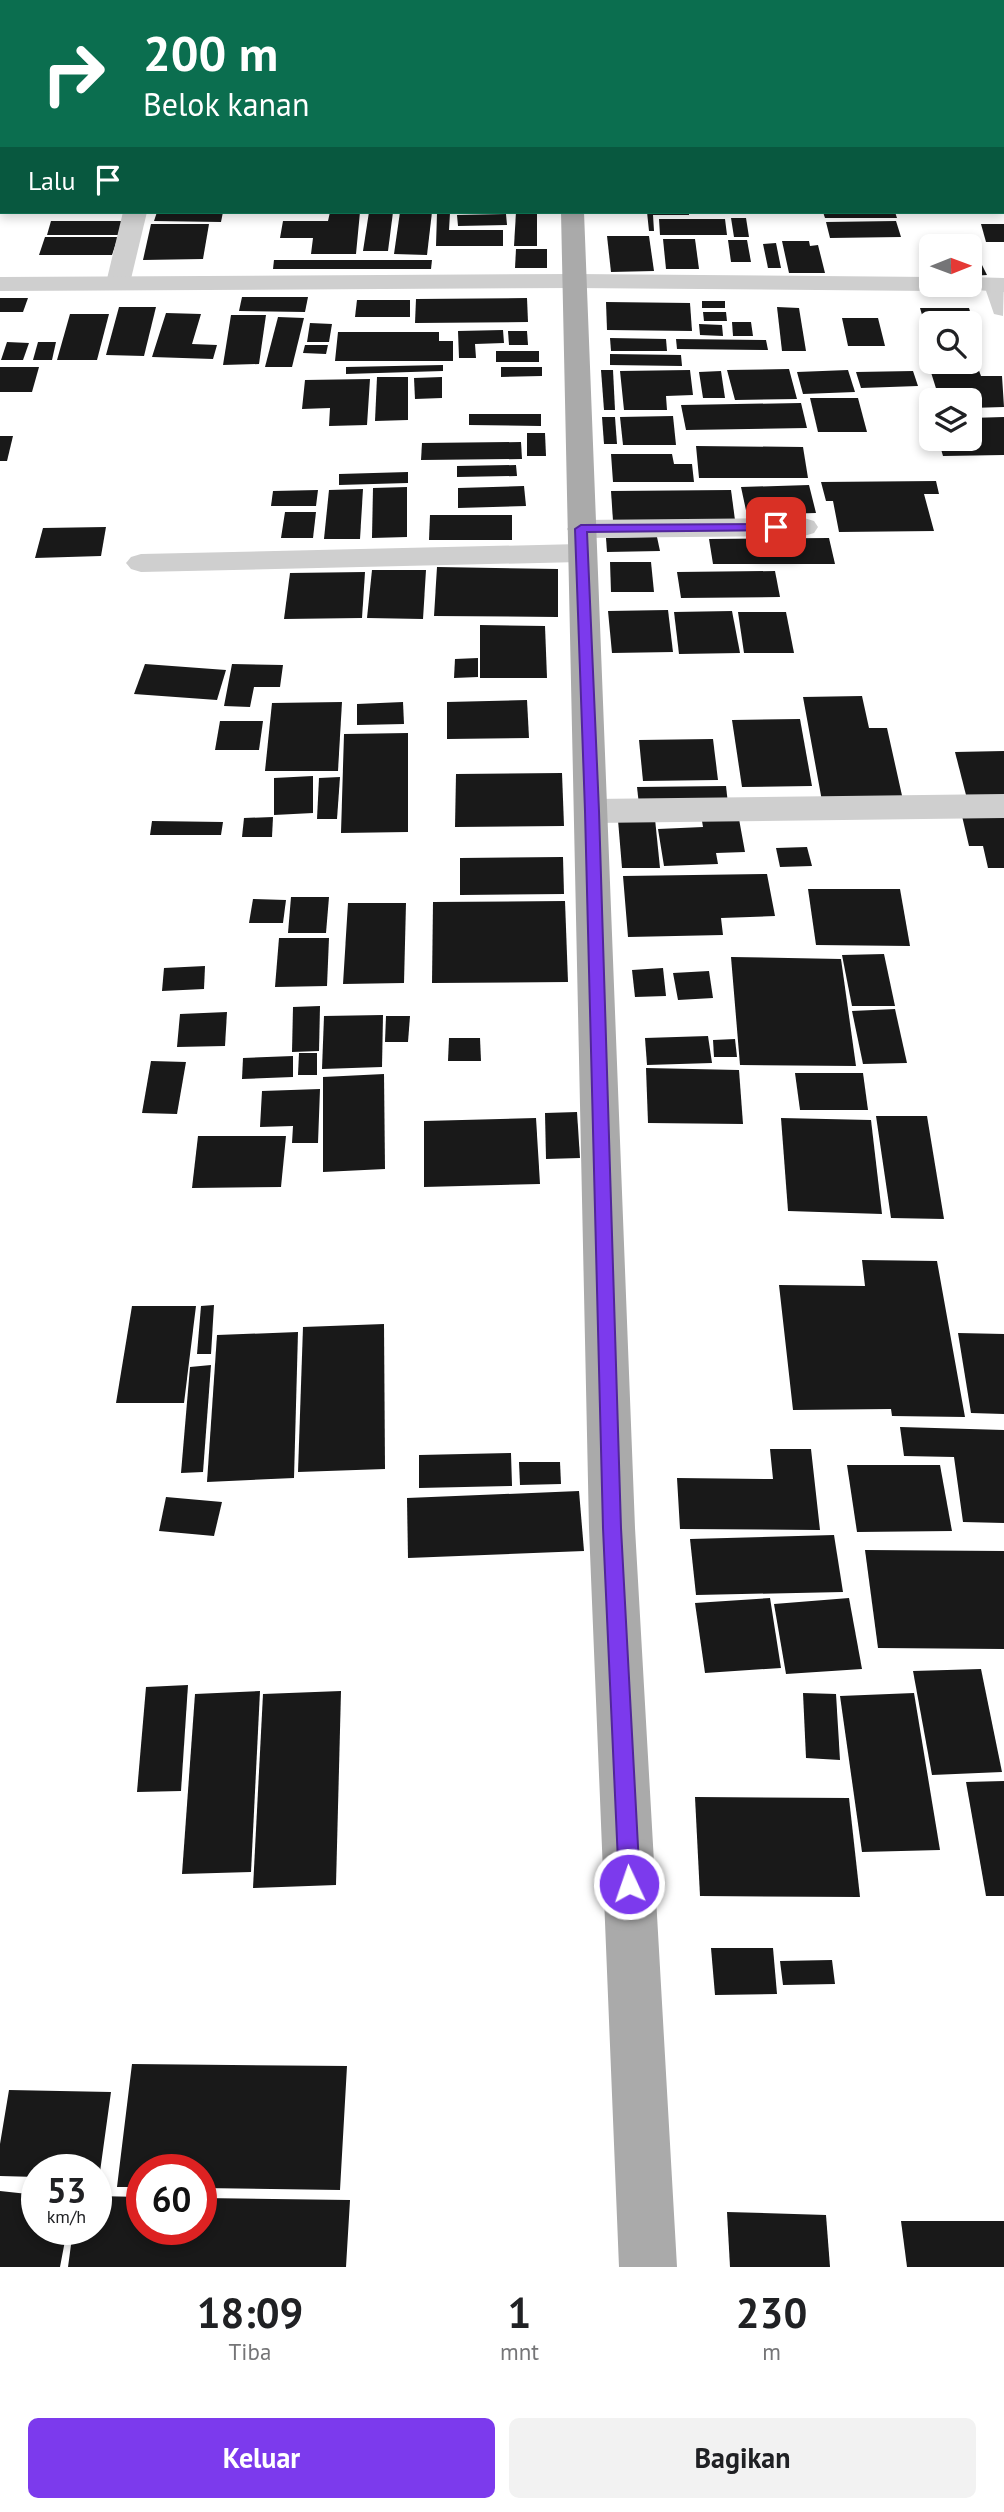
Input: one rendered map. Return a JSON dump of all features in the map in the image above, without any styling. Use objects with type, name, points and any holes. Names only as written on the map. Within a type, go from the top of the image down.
[{"type":"main road","points":[[572,214],[612,1528],[649,2267]]},
{"type":"street","points":[[118,283],[135,214]]},
{"type":"street","points":[[0,284],[575,281],[919,284]]},
{"type":"street","points":[[982,284],[1000,285],[1003,309]]},
{"type":"street","points":[[141,564],[804,527]]},
{"type":"street","points":[[592,811],[1004,806]]},
{"type":"building","points":[[156,214],[223,214],[221,222],[154,221]]},
{"type":"building","points":[[330,214],[360,214],[356,254],[311,254],[313,238],[280,238],[283,221],[328,221]]},
{"type":"building","points":[[369,214],[393,214],[388,251],[363,251]]},
{"type":"building","points":[[400,214],[432,214],[427,255],[394,254]]},
{"type":"building","points":[[437,214],[450,214],[449,230],[503,230],[503,246],[436,246]]},
{"type":"building","points":[[506,214],[507,225],[458,226],[457,215]]},
{"type":"building","points":[[516,214],[537,214],[537,246],[514,246]]},
{"type":"building","points":[[647,214],[689,214],[653,215],[654,231],[649,231]]},
{"type":"building","points":[[824,214],[896,214],[897,218],[825,218]]},
{"type":"building","points":[[731,218],[746,218],[749,237],[734,237]]},
{"type":"building","points":[[659,219],[725,219],[727,235],[660,235]]},
{"type":"building","points":[[51,221],[124,221],[120,235],[47,235]]},
{"type":"building","points":[[896,221],[901,237],[830,238],[826,222]]},
{"type":"building","points":[[151,224],[209,224],[203,259],[143,260]]},
{"type":"building","points":[[981,224],[1004,224],[1004,242],[986,242]]},
{"type":"building","points":[[607,236],[649,236],[654,271],[611,272]]},
{"type":"building","points":[[45,237],[118,237],[112,255],[39,255]]},
{"type":"building","points":[[663,239],[695,239],[699,269],[666,269]]},
{"type":"building","points":[[728,240],[747,240],[751,262],[731,262]]},
{"type":"building","points":[[782,241],[809,241],[810,246],[818,245],[825,273],[789,273]]},
{"type":"building","points":[[776,243],[781,268],[768,268],[763,244]]},
{"type":"building","points":[[516,249],[547,249],[547,268],[515,268]]},
{"type":"building","points":[[274,260],[432,260],[431,269],[273,269]]},
{"type":"building","points":[[242,297],[308,297],[305,312],[239,311]]},
{"type":"building","points":[[0,298],[28,298],[23,312],[0,312]]},
{"type":"building","points":[[527,298],[528,322],[415,323],[416,299]]},
{"type":"building","points":[[357,300],[410,300],[410,317],[355,317]]},
{"type":"building","points":[[702,301],[725,301],[725,308],[702,308]]},
{"type":"building","points":[[606,302],[690,303],[692,331],[607,330]]},
{"type":"building","points":[[119,307],[156,307],[144,356],[106,355]]},
{"type":"building","points":[[777,307],[799,308],[806,351],[782,351]]},
{"type":"building","points":[[920,308],[969,308],[970,311],[921,311]]},
{"type":"building","points":[[703,312],[726,312],[727,321],[704,321]]},
{"type":"building","points":[[166,313],[201,314],[192,344],[217,345],[213,359],[152,357]]},
{"type":"building","points":[[70,314],[109,314],[97,360],[57,360]]},
{"type":"building","points":[[231,315],[266,315],[259,364],[223,365]]},
{"type":"building","points":[[278,317],[304,318],[292,367],[265,367]]},
{"type":"building","points":[[842,318],[878,318],[885,346],[848,346]]},
{"type":"building","points":[[732,322],[751,322],[753,336],[733,336]]},
{"type":"building","points":[[310,323],[332,324],[329,342],[307,342]]},
{"type":"building","points":[[699,324],[722,325],[723,336],[700,335]]},
{"type":"building","points":[[503,330],[504,343],[475,344],[476,358],[459,358],[458,331]]},
{"type":"building","points":[[508,331],[527,331],[528,345],[509,345]]},
{"type":"building","points":[[338,332],[439,332],[439,341],[453,341],[453,361],[335,361]]},
{"type":"building","points":[[610,338],[666,339],[667,351],[611,351]]},
{"type":"building","points":[[676,339],[766,340],[768,350],[677,349]]},
{"type":"building","points":[[7,342],[29,343],[23,360],[1,360]]},
{"type":"building","points":[[38,342],[56,342],[52,360],[33,360]]},
{"type":"building","points":[[305,345],[328,345],[326,354],[303,353]]},
{"type":"building","points":[[496,351],[539,351],[539,362],[496,362]]},
{"type":"building","points":[[610,354],[681,355],[682,366],[610,365]]},
{"type":"building","points":[[443,365],[443,371],[346,374],[346,367]]},
{"type":"building","points":[[0,367],[39,367],[32,392],[0,392]]},
{"type":"building","points":[[501,367],[542,367],[542,376],[501,377]]},
{"type":"building","points":[[789,369],[797,399],[735,400],[727,370]]},
{"type":"building","points":[[601,370],[613,370],[615,410],[604,410]]},
{"type":"building","points":[[690,370],[693,395],[666,396],[667,410],[624,410],[620,371]]},
{"type":"building","points":[[848,370],[855,392],[803,394],[797,372]]},
{"type":"building","points":[[721,371],[725,398],[703,398],[699,372]]},
{"type":"building","points":[[913,371],[918,386],[861,388],[856,372]]},
{"type":"building","points":[[932,374],[1002,376],[1004,407],[982,408],[982,388],[936,388]]},
{"type":"building","points":[[377,377],[408,377],[408,420],[375,421]]},
{"type":"building","points":[[442,377],[442,398],[415,399],[414,378]]},
{"type":"building","points":[[370,379],[367,425],[329,426],[330,408],[302,409],[305,380]]},
{"type":"building","points":[[810,398],[858,398],[867,432],[818,432]]},
{"type":"building","points":[[801,403],[807,428],[686,430],[681,405]]},
{"type":"building","points":[[469,414],[541,414],[541,426],[469,425]]},
{"type":"building","points":[[673,416],[676,445],[623,445],[620,417]]},
{"type":"building","points":[[602,417],[615,417],[617,444],[604,444]]},
{"type":"building","points":[[1004,417],[1004,455],[943,456],[942,451],[982,451],[982,418]]},
{"type":"building","points":[[527,433],[545,433],[546,456],[527,456]]},
{"type":"building","points":[[0,436],[13,436],[7,461],[0,461]]},
{"type":"building","points":[[521,442],[522,459],[421,460],[422,443]]},
{"type":"building","points":[[696,446],[803,447],[808,478],[699,478]]},
{"type":"building","points":[[611,454],[672,454],[674,464],[692,464],[694,482],[613,482]]},
{"type":"building","points":[[516,465],[517,476],[457,477],[457,466]]},
{"type":"building","points":[[408,472],[408,483],[339,485],[339,474]]},
{"type":"building","points":[[936,481],[939,494],[924,494],[934,531],[839,532],[833,501],[826,501],[821,482]]},
{"type":"building","points":[[809,485],[816,513],[747,515],[741,487]]},
{"type":"building","points":[[524,486],[526,506],[458,508],[458,488]]},
{"type":"building","points":[[407,487],[407,537],[372,538],[373,488]]},
{"type":"building","points":[[363,489],[360,539],[324,539],[329,490]]},
{"type":"building","points":[[318,490],[316,506],[271,506],[273,491]]},
{"type":"building","points":[[731,490],[735,520],[613,521],[611,491]]},
{"type":"building","points":[[285,512],[316,512],[313,538],[281,538]]},
{"type":"building","points":[[430,515],[512,515],[512,540],[429,540]]},
{"type":"building","points":[[106,527],[101,556],[35,558],[43,528]]},
{"type":"building","points":[[657,537],[660,551],[607,552],[606,538]]},
{"type":"building","points":[[829,538],[835,564],[713,564],[709,539]]},
{"type":"building","points":[[610,562],[651,562],[654,592],[611,592]]},
{"type":"building","points":[[437,567],[558,569],[558,617],[434,616]]},
{"type":"building","points":[[372,570],[426,570],[423,619],[367,618]]},
{"type":"building","points":[[775,571],[780,597],[681,598],[677,572]]},
{"type":"building","points":[[365,572],[362,618],[284,619],[290,573]]},
{"type":"building","points":[[668,610],[673,652],[612,653],[608,611]]},
{"type":"building","points":[[732,611],[740,653],[679,654],[674,612]]},
{"type":"building","points":[[738,612],[786,612],[794,653],[744,653]]},
{"type":"building","points":[[480,625],[545,626],[547,678],[480,678]]},
{"type":"building","points":[[478,658],[478,677],[454,678],[455,659]]},
{"type":"building","points":[[145,664],[226,670],[217,700],[134,694]]},
{"type":"building","points":[[232,664],[283,665],[280,687],[254,687],[250,707],[224,706]]},
{"type":"building","points":[[862,696],[869,728],[887,728],[903,800],[822,801],[803,697]]},
{"type":"building","points":[[527,700],[529,738],[447,739],[447,702]]},
{"type":"building","points":[[342,702],[338,771],[265,771],[272,703]]},
{"type":"building","points":[[403,702],[404,724],[357,725],[357,704]]},
{"type":"building","points":[[800,719],[812,786],[742,787],[732,720]]},
{"type":"building","points":[[220,721],[263,721],[259,750],[215,750]]},
{"type":"building","points":[[408,733],[408,832],[341,833],[344,734]]},
{"type":"building","points":[[713,739],[718,780],[643,781],[639,740]]},
{"type":"building","points":[[1004,751],[1004,795],[966,795],[955,752]]},
{"type":"building","points":[[562,773],[564,826],[455,827],[456,774]]},
{"type":"building","points":[[313,776],[313,813],[274,815],[274,778]]},
{"type":"building","points":[[340,777],[337,819],[317,819],[319,778]]},
{"type":"building","points":[[726,786],[728,804],[639,805],[637,787]]},
{"type":"building","points":[[962,816],[1004,817],[1004,868],[988,868],[983,846],[969,846]]},
{"type":"building","points":[[273,817],[272,837],[242,837],[244,818]]},
{"type":"building","points":[[655,819],[660,868],[622,868],[618,820]]},
{"type":"building","points":[[739,819],[745,852],[716,853],[718,864],[664,866],[658,829],[703,827],[702,821]]},
{"type":"building","points":[[152,821],[223,822],[221,835],[150,835]]},
{"type":"building","points":[[807,847],[812,866],[780,867],[776,848]]},
{"type":"building","points":[[563,857],[564,894],[460,895],[460,858]]},
{"type":"building","points":[[767,874],[775,916],[721,918],[723,935],[628,937],[623,876]]},
{"type":"building","points":[[808,889],[900,889],[910,946],[816,945]]},
{"type":"building","points":[[291,897],[329,897],[326,933],[288,933]]},
{"type":"building","points":[[253,899],[286,900],[283,923],[249,923]]},
{"type":"building","points":[[565,901],[568,982],[432,983],[433,902]]},
{"type":"building","points":[[348,903],[406,903],[404,983],[343,984]]},
{"type":"building","points":[[279,938],[329,938],[327,986],[275,987]]},
{"type":"building","points":[[884,954],[895,1006],[852,1006],[842,955]]},
{"type":"building","points":[[731,957],[841,959],[856,1066],[740,1065]]},
{"type":"building","points":[[205,966],[204,989],[162,991],[164,968]]},
{"type":"building","points":[[663,968],[666,996],[635,997],[632,970]]},
{"type":"building","points":[[709,971],[713,998],[678,1000],[673,973]]},
{"type":"building","points":[[320,1006],[319,1051],[292,1052],[293,1007]]},
{"type":"building","points":[[895,1009],[907,1063],[863,1064],[852,1011]]},
{"type":"building","points":[[227,1012],[225,1046],[177,1047],[180,1014]]},
{"type":"building","points":[[383,1015],[382,1067],[322,1069],[324,1016]]},
{"type":"building","points":[[386,1016],[410,1016],[408,1042],[385,1042]]},
{"type":"building","points":[[708,1036],[712,1063],[647,1065],[645,1038]]},
{"type":"building","points":[[449,1038],[480,1038],[481,1061],[448,1061]]},
{"type":"building","points":[[735,1039],[737,1057],[714,1057],[713,1040]]},
{"type":"building","points":[[299,1053],[317,1053],[317,1075],[298,1075]]},
{"type":"building","points":[[293,1056],[293,1077],[242,1079],[243,1058]]},
{"type":"building","points":[[151,1061],[186,1062],[177,1114],[142,1113]]},
{"type":"building","points":[[646,1068],[739,1070],[743,1124],[648,1123]]},
{"type":"building","points":[[795,1073],[863,1073],[868,1110],[800,1110]]},
{"type":"building","points":[[384,1074],[385,1169],[323,1172],[323,1077]]},
{"type":"building","points":[[320,1089],[318,1143],[292,1143],[293,1126],[260,1127],[262,1091]]},
{"type":"building","points":[[577,1112],[580,1158],[546,1159],[545,1113]]},
{"type":"building","points":[[876,1116],[927,1116],[944,1219],[891,1218]]},
{"type":"building","points":[[536,1118],[540,1184],[424,1187],[424,1121]]},
{"type":"building","points":[[781,1118],[871,1120],[882,1214],[788,1211]]},
{"type":"building","points":[[198,1136],[286,1136],[281,1187],[192,1188]]},
{"type":"building","points":[[862,1260],[937,1261],[965,1417],[892,1416],[891,1409],[793,1410],[779,1285],[865,1286]]},
{"type":"building","points":[[214,1305],[211,1354],[197,1354],[201,1306]]},
{"type":"building","points":[[132,1306],[196,1306],[184,1403],[116,1403]]},
{"type":"building","points":[[384,1324],[385,1469],[298,1472],[303,1327]]},
{"type":"building","points":[[298,1332],[294,1478],[207,1482],[217,1335]]},
{"type":"building","points":[[958,1333],[1004,1334],[1004,1414],[971,1413]]},
{"type":"building","points":[[211,1365],[203,1472],[181,1473],[190,1367]]},
{"type":"building","points":[[900,1427],[1004,1430],[1004,1523],[963,1522],[954,1457],[904,1456]]},
{"type":"building","points":[[770,1449],[811,1449],[820,1530],[680,1529],[677,1478],[773,1479]]},
{"type":"building","points":[[511,1453],[512,1486],[419,1488],[419,1455]]},
{"type":"building","points":[[519,1462],[560,1462],[561,1484],[520,1485]]},
{"type":"building","points":[[847,1465],[940,1465],[952,1531],[857,1532]]},
{"type":"building","points":[[579,1491],[584,1551],[408,1558],[407,1498]]},
{"type":"building","points":[[166,1497],[222,1502],[214,1536],[159,1531]]},
{"type":"building","points":[[834,1535],[843,1592],[696,1595],[690,1539]]},
{"type":"building","points":[[865,1550],[1004,1551],[1004,1649],[878,1648]]},
{"type":"building","points":[[770,1598],[781,1668],[705,1673],[695,1603]]},
{"type":"building","points":[[849,1598],[862,1669],[786,1674],[774,1604]]},
{"type":"building","points":[[981,1669],[1002,1772],[932,1775],[913,1671]]},
{"type":"building","points":[[188,1685],[181,1791],[137,1792],[146,1687]]},
{"type":"building","points":[[260,1691],[251,1872],[182,1874],[195,1694]]},
{"type":"building","points":[[341,1691],[336,1885],[253,1888],[263,1694]]},
{"type":"building","points":[[803,1693],[836,1694],[840,1760],[806,1758]]},
{"type":"building","points":[[914,1693],[940,1850],[862,1852],[840,1696]]},
{"type":"building","points":[[1004,1781],[1004,1896],[986,1896],[966,1782]]},
{"type":"building","points":[[695,1797],[849,1798],[860,1897],[700,1896]]},
{"type":"building","points":[[711,1948],[773,1948],[777,1994],[715,1995]]},
{"type":"building","points":[[832,1960],[835,1984],[783,1985],[780,1961]]},
{"type":"building","points":[[132,2064],[347,2066],[340,2190],[217,2188],[217,2154],[126,2154],[126,2187],[117,2187]]},
{"type":"building","points":[[9,2090],[111,2092],[102,2154],[21,2154],[21,2177],[0,2176],[0,2144]]},
{"type":"building","points":[[0,2191],[21,2193],[21,2245],[64,2245],[60,2267],[0,2267]]},
{"type":"building","points":[[112,2196],[126,2197],[126,2245],[217,2245],[217,2198],[350,2200],[346,2267],[68,2267],[71,2245],[112,2245]]},
{"type":"building","points":[[727,2212],[826,2215],[830,2267],[730,2267]]},
{"type":"building","points":[[901,2221],[1004,2221],[1004,2267],[907,2267]]},
{"type":"route","points":[[629,1884],[612,1528],[592,811],[581,529],[776,527]]}]
